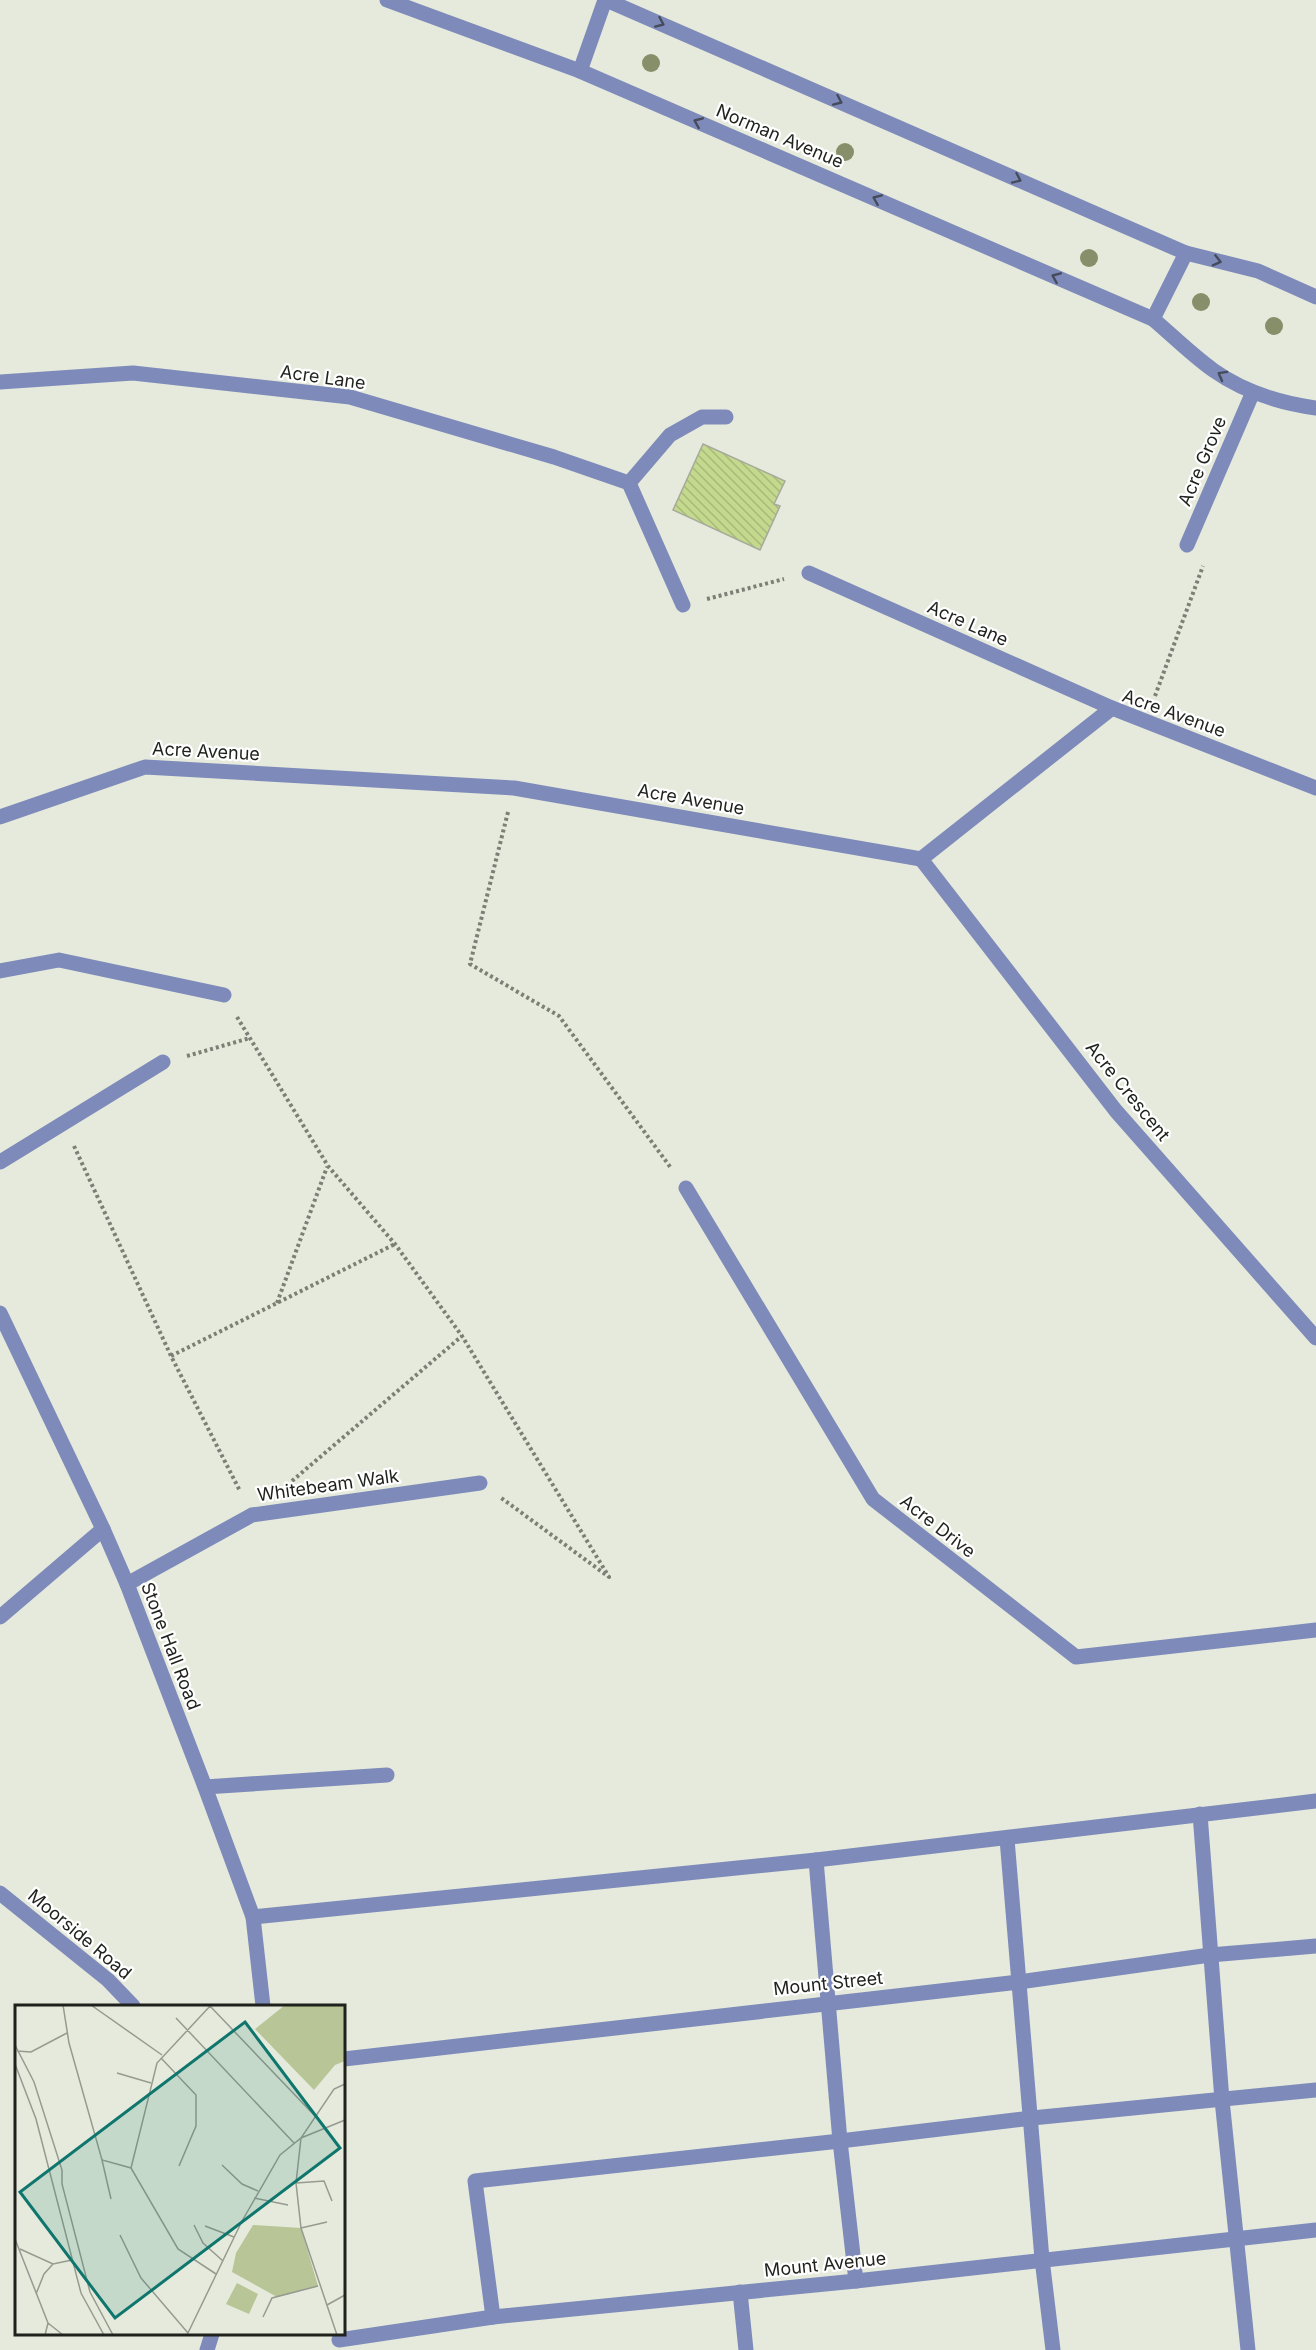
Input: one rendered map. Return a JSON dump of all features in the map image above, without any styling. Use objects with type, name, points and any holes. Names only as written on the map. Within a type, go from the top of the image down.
[{"type":"street","name":"Norman Avenue","points":[[387,0],[580,70],[1154,319],[1214,370],[1252,392],[1286,404],[1316,408]]},
{"type":"street","points":[[580,70],[605,0],[1186,253],[1258,271],[1316,297]]},
{"type":"street","points":[[1154,319],[1186,253]]},
{"type":"street","name":"Acre Lane","points":[[0,382],[133,374],[350,397],[526,449],[629,483]]},
{"type":"street","name":"Acre Grove","points":[[1187,545],[1252,392]]},
{"type":"street","points":[[683,605],[629,483],[670,435],[702,417],[726,417]]},
{"type":"street","name":"Acre Lane","points":[[809,573],[1112,708]]},
{"type":"street","name":"Acre Avenue","points":[[0,817],[145,767],[514,788],[921,859],[1112,708],[1316,788]]},
{"type":"street","name":"Acre Crescent","points":[[921,859],[1116,1110],[1316,1338]]},
{"type":"street","points":[[0,972],[59,960],[225,995]]},
{"type":"street","points":[[0,1162],[163,1062]]},
{"type":"street","name":"Acre Drive","points":[[686,1188],[873,1499],[1076,1657],[1316,1630]]},
{"type":"street","name":"Stone Hall Road","points":[[0,1313],[127,1584],[205,1787],[253,1917],[263,2005]]},
{"type":"street","name":"Whitebeam Walk","points":[[127,1584],[252,1515],[480,1483]]},
{"type":"street","points":[[0,1617],[103,1529]]},
{"type":"street","points":[[205,1787],[387,1775]]},
{"type":"street","points":[[253,1917],[816,1860],[1316,1801]]},
{"type":"street","points":[[1200,1814],[1222,2100],[1248,2350]]},
{"type":"street","points":[[1007,1839],[1042,2259],[1053,2350]]},
{"type":"street","points":[[816,1860],[840,2141],[856,2281]]},
{"type":"street","name":"Moorside Road","points":[[0,1893],[108,1980],[131,2005]]},
{"type":"street","name":"Mount Street","points":[[345,2059],[1019,1982],[1210,1955],[1316,1946]]},
{"type":"street","points":[[493,2317],[475,2181],[1032,2118],[1316,2090]]},
{"type":"street","name":"Mount Avenue","points":[[339,2341],[493,2317],[856,2281],[1316,2230]]},
{"type":"street","points":[[740,2292],[746,2350]]},
{"type":"street","points":[[207,2350],[212,2335]]},
{"type":"path","points":[[1145,722],[1204,567],[1187,545]]},
{"type":"path","points":[[683,605],[809,573]]},
{"type":"path","points":[[514,788],[470,964],[559,1016],[686,1188]]},
{"type":"path","points":[[225,995],[328,1166],[395,1245],[462,1336],[609,1577],[480,1483]]},
{"type":"path","points":[[163,1062],[250,1038]]},
{"type":"path","points":[[64,1124],[171,1356],[252,1515]]},
{"type":"path","points":[[277,1303],[328,1166]]},
{"type":"path","points":[[171,1356],[395,1245]]},
{"type":"path","points":[[287,1485],[462,1336]]},
{"type":"building","points":[[703,444],[785,481],[774,504],[780,506],[760,550],[673,510]]}]
